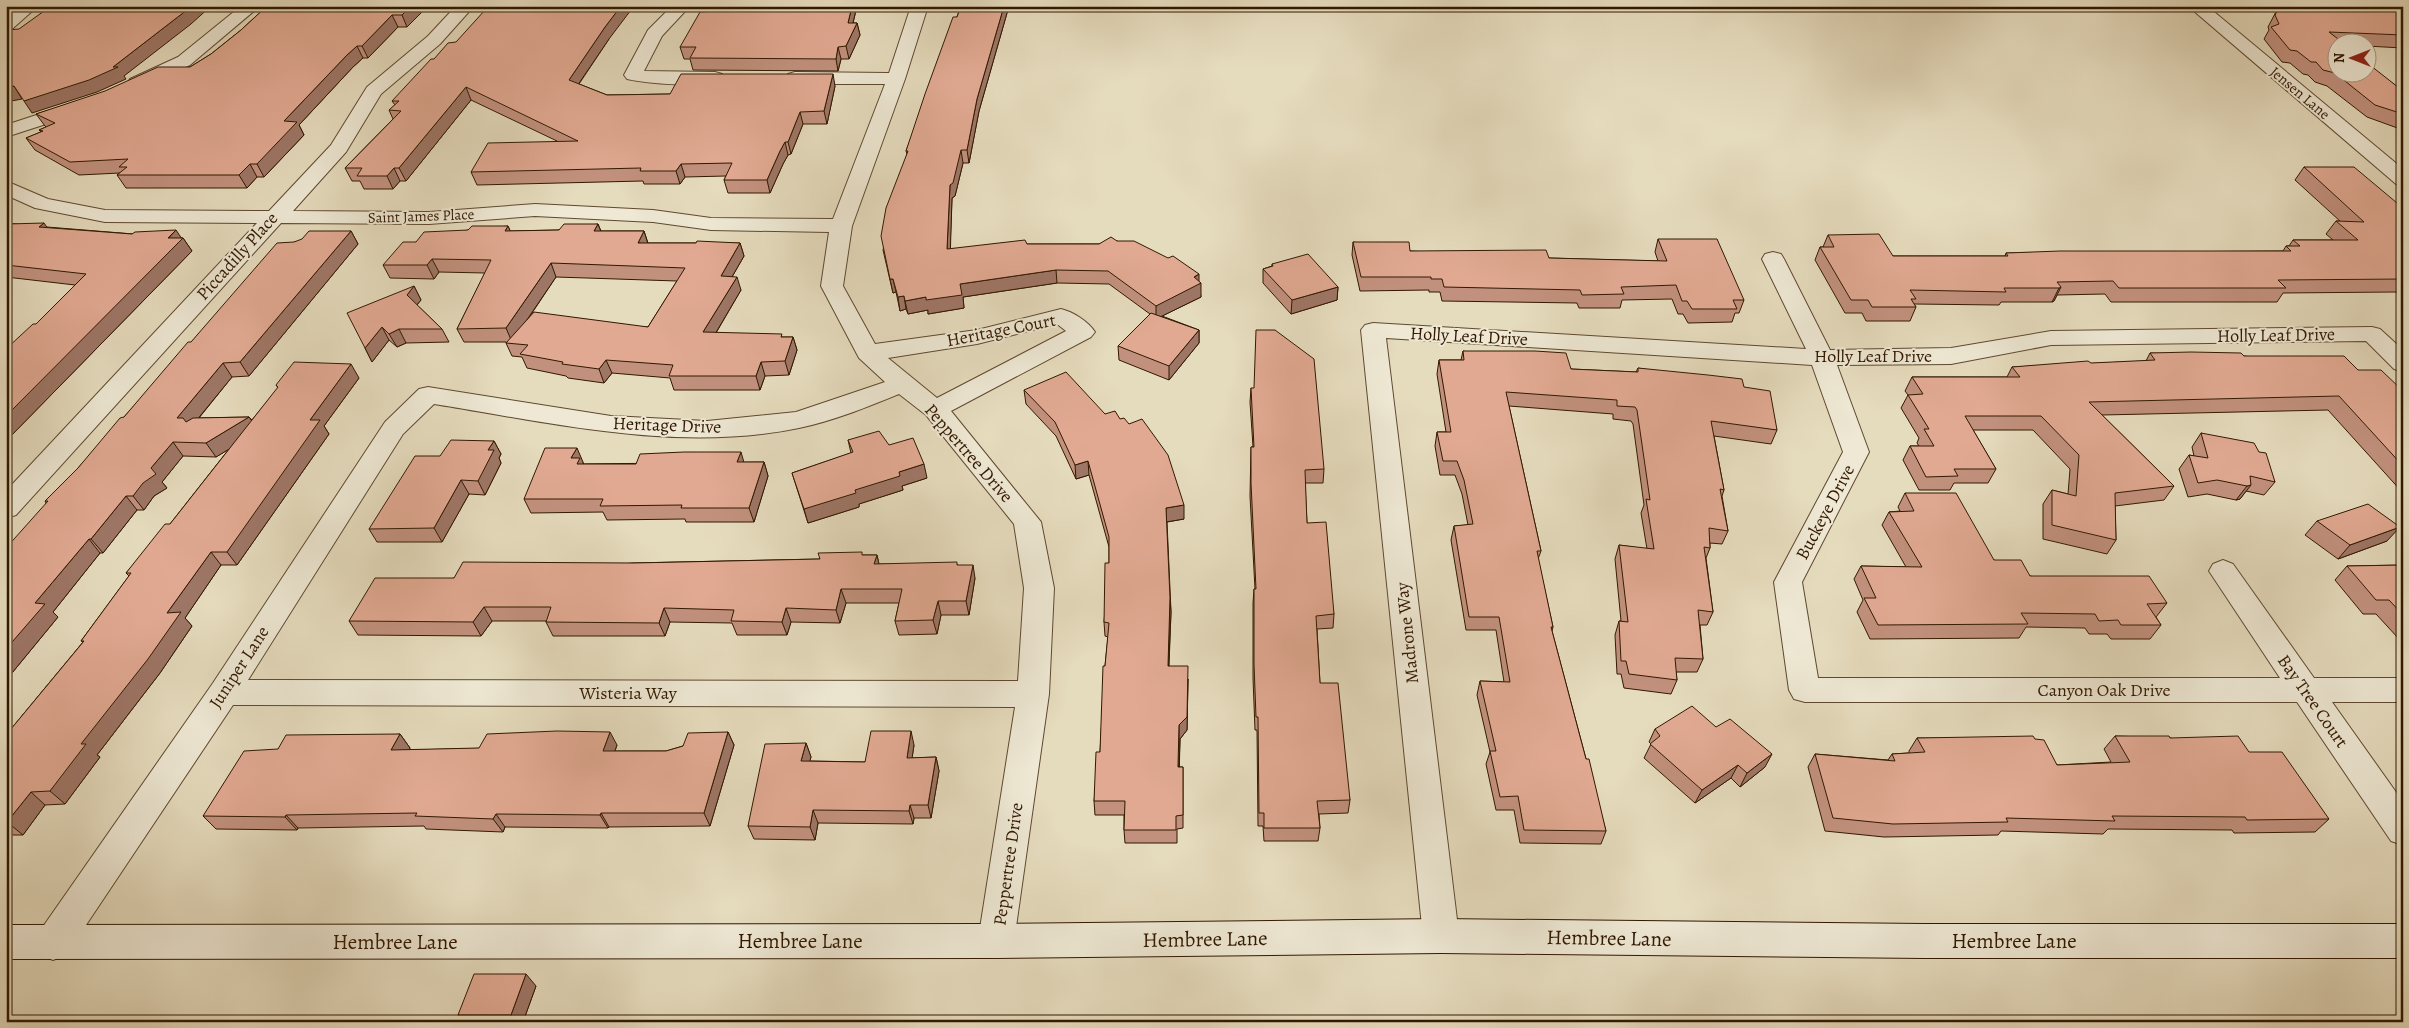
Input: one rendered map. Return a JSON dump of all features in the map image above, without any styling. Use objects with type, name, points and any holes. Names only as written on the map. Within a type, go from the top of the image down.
[{"type":"street","points":[[6,24],[30,6]]},
{"type":"street","points":[[122,90],[184,61],[252,6]]},
{"type":"street","name":"Piccadilly Place","points":[[6,508],[272,218],[339,148],[374,91],[434,40],[466,6]]},
{"type":"street","points":[[682,6],[654,34],[632,75],[667,78],[736,78]]},
{"type":"street","name":"Peppertree Drive","points":[[920,6],[896,79],[841,226],[832,286],[868,353],[902,384],[935,409],[1027,522],[1039,588],[1033,694],[996,941]]},
{"type":"street","name":"Jensen Lane","points":[[2196,6],[2403,180]]},
{"type":"street","points":[[776,78],[896,79]]},
{"type":"street","points":[[6,131],[96,101]]},
{"type":"street","name":"Saint James Place","points":[[6,186],[42,204],[105,216],[429,218],[535,210],[653,216],[712,224],[841,226]]},
{"type":"street","name":"Buckeye Drive","points":[[1772,259],[1822,358],[1856,452],[1788,582],[1805,690]]},
{"type":"street","name":"Heritage Court","points":[[868,353],[977,337],[1061,316],[1083,332],[935,409]]},
{"type":"street","name":"Holly Leaf Drive","points":[[1373,330],[1822,358],[1951,356],[2051,338],[2372,334],[2403,364]]},
{"type":"street","name":"Madrone Way","points":[[1373,330],[1441,936]]},
{"type":"street","name":"Heritage Drive","points":[[428,395],[611,424],[707,430],[798,420],[902,384]]},
{"type":"street","name":"Juniper Lane","points":[[53,943],[224,692],[394,428],[428,395]]},
{"type":"street","name":"Bay Tree Court","points":[[2223,571],[2403,830]]},
{"type":"street","name":"Canyon Oak Drive","points":[[1805,690],[2403,690]]},
{"type":"street","name":"Wisteria Way","points":[[224,692],[1033,694]]},
{"type":"street","name":"Hembree Lane","points":[[6,942],[996,941],[1441,936],[1924,941],[2403,941]]},
{"type":"building","points":[[51,6],[192,6],[113,67],[118,67],[89,80],[24,101],[14,86],[6,88],[6,30],[19,29]]},
{"type":"building","points":[[267,6],[411,6],[402,15],[392,15],[362,46],[357,46],[347,55],[284,121],[297,122],[257,164],[250,164],[239,175],[117,175],[127,167],[119,167],[128,159],[70,162],[26,138],[43,131],[39,130],[55,123],[36,114],[105,91],[158,67],[190,67],[211,54]]},
{"type":"building","points":[[502,6],[621,6],[569,80],[607,95],[670,94],[681,74],[833,74],[824,111],[800,112],[788,142],[785,142],[780,151],[767,180],[724,180],[732,163],[681,164],[676,171],[640,171],[641,168],[471,172],[488,143],[578,141],[466,87],[399,168],[394,168],[387,176],[357,176],[362,168],[345,168],[401,111],[389,110],[399,101],[392,101],[431,59],[434,59],[448,43],[456,42],[485,10],[500,10]]},
{"type":"building","points":[[722,6],[852,6],[848,23],[857,23],[846,46],[838,47],[836,59],[690,58],[696,47],[680,47],[700,12],[719,11]]},
{"type":"building","points":[[961,6],[1004,6],[977,99],[967,150],[961,150],[953,183],[950,185],[947,249],[1025,240],[1027,244],[1099,244],[1111,237],[1117,241],[1134,241],[1168,258],[1173,256],[1199,274],[1194,277],[1201,283],[1156,306],[1108,271],[1056,270],[960,284],[962,295],[926,300],[926,297],[905,301],[904,296],[898,297],[893,279],[890,279],[881,236],[886,208],[908,151],[906,151],[925,94],[953,17],[957,17]]},
{"type":"building","points":[[2280,6],[2403,6],[2403,35],[2376,34],[2376,32],[2326,32],[2326,71],[2316,62],[2311,62],[2297,51],[2290,50],[2271,27],[2279,24],[2275,15]]},
{"type":"building","points":[[2376,70],[2403,91],[2403,114],[2375,105],[2346,82],[2376,82]]},
{"type":"building","points":[[2304,167],[2354,167],[2403,208],[2403,279],[2278,280],[2286,288],[2119,288],[2113,281],[2057,282],[2061,287],[2004,288],[2006,292],[1910,290],[1916,299],[1911,299],[1916,307],[1872,307],[1868,300],[1851,300],[1820,247],[1834,247],[1828,235],[1879,234],[1893,256],[2008,256],[2006,253],[2060,251],[2291,251],[2286,246],[2300,246],[2293,240],[2358,240],[2336,221],[2364,222]]},
{"type":"building","points":[[6,223],[44,223],[39,227],[132,234],[135,232],[176,230],[168,238],[183,238],[6,416],[6,349],[33,324],[36,324],[86,274],[6,265]]},
{"type":"building","points":[[564,224],[598,224],[594,231],[644,231],[638,243],[696,243],[697,241],[740,243],[721,276],[737,277],[703,332],[782,334],[781,337],[793,337],[785,361],[761,362],[756,376],[669,376],[673,365],[606,360],[599,369],[562,364],[563,362],[520,354],[528,345],[506,343],[534,312],[648,327],[685,268],[551,263],[506,328],[457,329],[491,260],[432,259],[427,265],[383,265],[403,242],[416,242],[424,232],[468,230],[472,226],[508,226],[505,231],[559,230]]},
{"type":"building","points":[[309,231],[351,231],[240,362],[223,363],[177,418],[183,418],[186,422],[193,418],[249,417],[206,443],[173,442],[151,468],[156,474],[143,483],[133,496],[126,496],[91,539],[89,539],[35,603],[45,604],[6,649],[6,548],[48,501],[45,501],[78,468],[120,418],[124,417],[277,243],[294,242],[302,239]]},
{"type":"building","points":[[1658,239],[1717,239],[1744,300],[1733,300],[1737,309],[1692,309],[1687,301],[1682,301],[1676,285],[1621,287],[1624,294],[1582,295],[1580,290],[1444,287],[1442,279],[1431,279],[1431,277],[1361,277],[1353,242],[1409,242],[1410,251],[1546,250],[1549,258],[1667,261]]},
{"type":"building","points":[[1308,254],[1338,287],[1292,300],[1263,269],[1273,266],[1272,264]]},
{"type":"building","points":[[414,286],[407,295],[442,329],[399,329],[389,334],[382,327],[365,348],[347,313]]},
{"type":"building","points":[[1151,313],[1199,330],[1169,366],[1118,346]]},
{"type":"building","points":[[1256,330],[1275,330],[1314,359],[1324,469],[1305,470],[1307,523],[1326,522],[1334,614],[1316,616],[1320,683],[1338,683],[1350,800],[1317,801],[1320,828],[1264,828],[1264,813],[1259,813],[1258,717],[1256,717],[1254,664],[1254,589],[1256,589],[1251,483],[1251,447],[1254,447],[1251,388],[1254,388]]},
{"type":"building","points":[[1463,351],[1566,353],[1571,369],[1638,372],[1638,368],[1708,375],[1742,379],[1744,387],[1770,391],[1777,430],[1711,421],[1724,490],[1720,489],[1728,531],[1709,528],[1710,548],[1704,547],[1713,612],[1698,610],[1703,659],[1675,658],[1677,680],[1629,674],[1626,661],[1621,661],[1619,621],[1628,622],[1619,545],[1654,549],[1646,499],[1650,500],[1637,410],[1635,407],[1617,406],[1617,400],[1506,392],[1541,551],[1537,551],[1553,627],[1551,627],[1586,759],[1589,759],[1606,831],[1524,830],[1518,796],[1500,797],[1490,751],[1496,751],[1480,681],[1510,682],[1499,617],[1469,617],[1454,526],[1473,524],[1464,480],[1457,461],[1443,461],[1437,432],[1451,432],[1439,360],[1464,360]]},
{"type":"building","points":[[2150,353],[2241,353],[2244,356],[2344,356],[2358,370],[2381,370],[2403,391],[2403,466],[2339,396],[2089,402],[2174,486],[2115,493],[2116,540],[2052,525],[2052,490],[2076,496],[2079,455],[2041,416],[1965,416],[1996,469],[1954,469],[1958,476],[1926,477],[1910,446],[1934,446],[1924,429],[1929,429],[1908,395],[1923,394],[1912,377],[2020,377],[2012,367],[2088,361],[2091,363],[2155,360]]},
{"type":"building","points":[[294,362],[351,364],[310,420],[320,420],[227,552],[211,552],[167,613],[181,612],[148,659],[81,744],[86,744],[50,791],[31,792],[6,822],[6,735],[84,641],[81,641],[131,573],[126,573],[165,524],[170,524],[278,387],[276,385]]},
{"type":"building","points":[[1066,372],[1105,414],[1115,411],[1120,419],[1124,418],[1129,424],[1142,419],[1168,455],[1184,505],[1166,508],[1170,598],[1168,666],[1188,666],[1187,717],[1179,725],[1178,767],[1183,767],[1183,815],[1176,816],[1176,830],[1124,830],[1125,801],[1094,801],[1096,752],[1100,752],[1103,666],[1105,666],[1109,623],[1104,622],[1105,563],[1109,563],[1109,537],[1088,461],[1075,465],[1055,422],[1024,390]]},
{"type":"building","points":[[879,431],[889,445],[913,438],[924,464],[899,472],[900,476],[855,490],[856,493],[804,509],[792,473],[853,452],[848,440]]},
{"type":"building","points":[[2201,433],[2254,443],[2259,452],[2266,453],[2275,482],[2250,476],[2251,485],[2247,486],[2217,480],[2198,483],[2189,455],[2208,458]]},
{"type":"building","points":[[451,440],[494,441],[488,450],[494,450],[478,481],[461,480],[434,528],[369,529],[415,456],[440,456]]},
{"type":"building","points":[[545,448],[577,448],[571,458],[580,458],[577,464],[636,464],[640,454],[684,452],[741,452],[737,462],[764,462],[749,508],[681,508],[682,505],[600,506],[603,499],[524,499]]},
{"type":"building","points":[[1905,493],[1956,493],[1994,560],[2021,560],[2030,576],[2149,576],[2167,603],[2147,604],[2161,625],[2121,625],[2118,620],[2099,621],[2095,614],[2021,613],[2028,624],[1878,625],[1864,598],[1876,598],[1861,566],[1922,567],[1889,512],[1914,511]]},
{"type":"building","points":[[2368,504],[2400,527],[2350,545],[2317,521]]},
{"type":"building","points":[[862,552],[862,555],[877,555],[874,564],[957,562],[957,565],[973,565],[966,601],[938,601],[933,620],[895,621],[902,589],[841,589],[836,610],[786,608],[782,622],[731,621],[734,610],[664,608],[659,623],[546,622],[551,607],[484,607],[473,622],[349,621],[375,578],[454,578],[463,562],[633,563],[820,559],[818,553]]},
{"type":"building","points":[[2403,565],[2403,615],[2389,600],[2376,600],[2347,566]]},
{"type":"building","points":[[1692,706],[1716,727],[1730,719],[1772,754],[1747,773],[1738,765],[1702,790],[1650,744],[1660,736],[1655,729]]},
{"type":"building","points":[[557,731],[610,732],[603,751],[666,751],[683,746],[688,733],[728,732],[704,813],[496,814],[493,819],[415,816],[417,813],[286,815],[285,817],[203,816],[244,751],[278,749],[286,735],[400,734],[391,750],[479,748],[487,734]]},
{"type":"building","points":[[871,731],[911,731],[907,758],[936,757],[928,805],[910,805],[909,811],[813,810],[810,827],[748,826],[765,744],[806,743],[801,761],[865,762]]},
{"type":"building","points":[[2033,736],[2035,739],[2044,740],[2057,765],[2130,762],[2115,736],[2169,736],[2170,738],[2238,736],[2249,752],[2282,752],[2329,819],[2247,820],[2245,817],[2112,816],[2115,821],[2006,818],[2008,822],[1893,824],[1833,818],[1815,754],[1895,761],[1892,754],[1925,752],[1917,738]]},
{"type":"building","points":[[474,974],[526,974],[511,1015],[458,1015]]},
{"type":"building","points":[[216,1019],[227,1022],[214,1022]]}]
